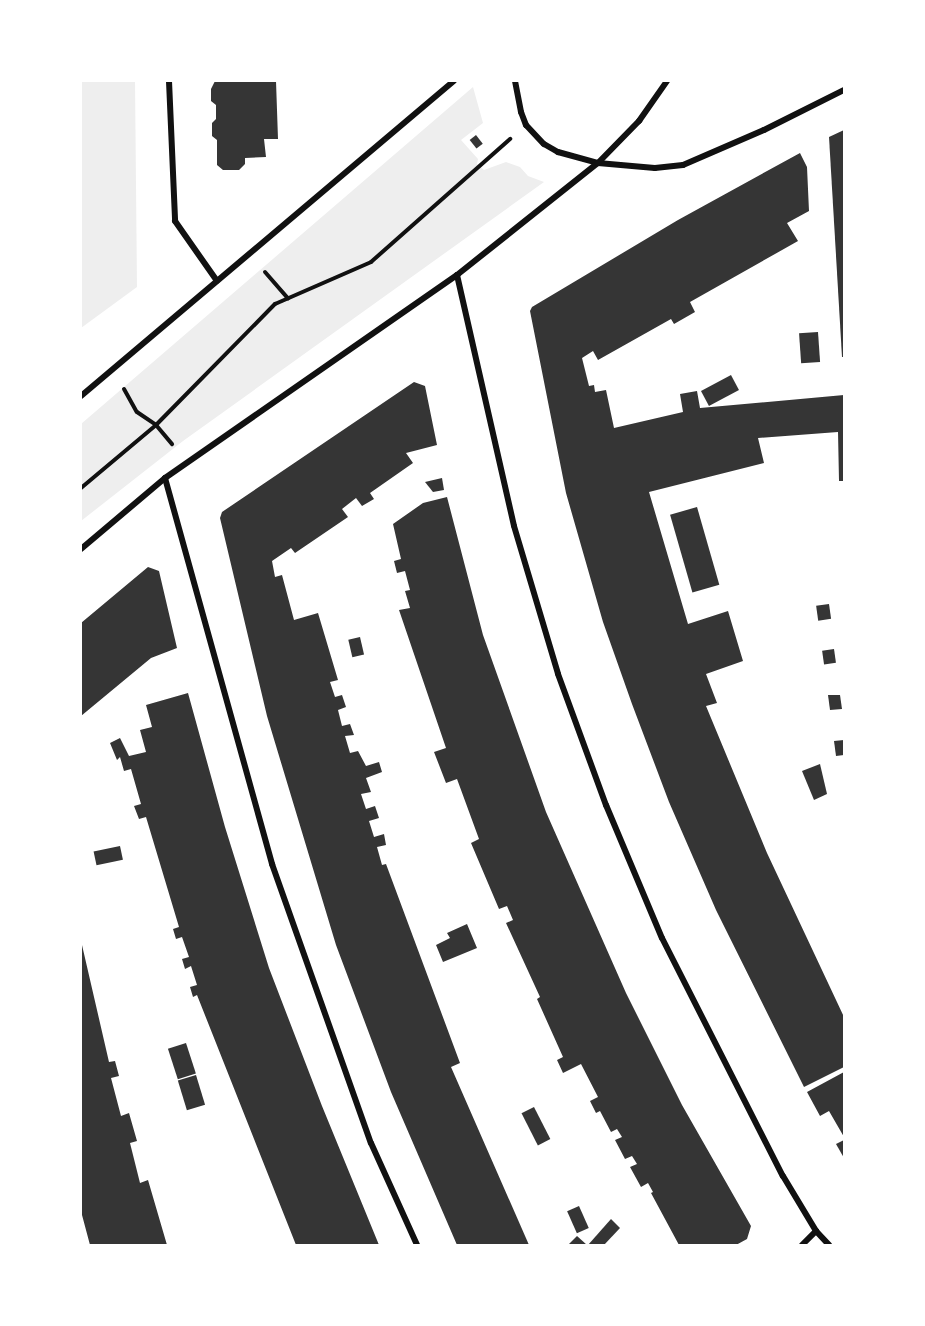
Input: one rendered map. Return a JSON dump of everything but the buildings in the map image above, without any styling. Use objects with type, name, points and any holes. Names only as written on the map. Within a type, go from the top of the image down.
[{"type":"street","points":[[170,81],[175,221],[217,281]]},
{"type":"street","points":[[81,396],[454,81]]},
{"type":"street","points":[[515,81],[526,125],[544,144],[558,152],[598,163],[655,168],[683,165],[764,130],[844,90]]},
{"type":"street","points":[[81,549],[165,478],[457,275],[598,163],[639,121],[667,81]]},
{"type":"street","points":[[457,275],[514,526],[558,674],[602,794],[662,938],[783,1176],[816,1231],[829,1245]]},
{"type":"street","points":[[165,478],[272,864],[371,1143],[417,1245]]},
{"type":"street","points":[[802,1245],[816,1231]]},
{"type":"path","points":[[81,488],[156,425],[276,304],[371,262],[526,125]]},
{"type":"path","points":[[249,254],[288,298]]},
{"type":"path","points":[[113,369],[137,412],[156,425],[189,462]]},
{"type":"shaded area","points":[[81,81],[135,81],[137,287],[81,328]]},
{"type":"shaded area","points":[[473,87],[483,123],[461,140],[478,159],[477,164],[484,170],[506,162],[520,167],[528,176],[544,182],[183,441],[81,521],[81,424]]}]
